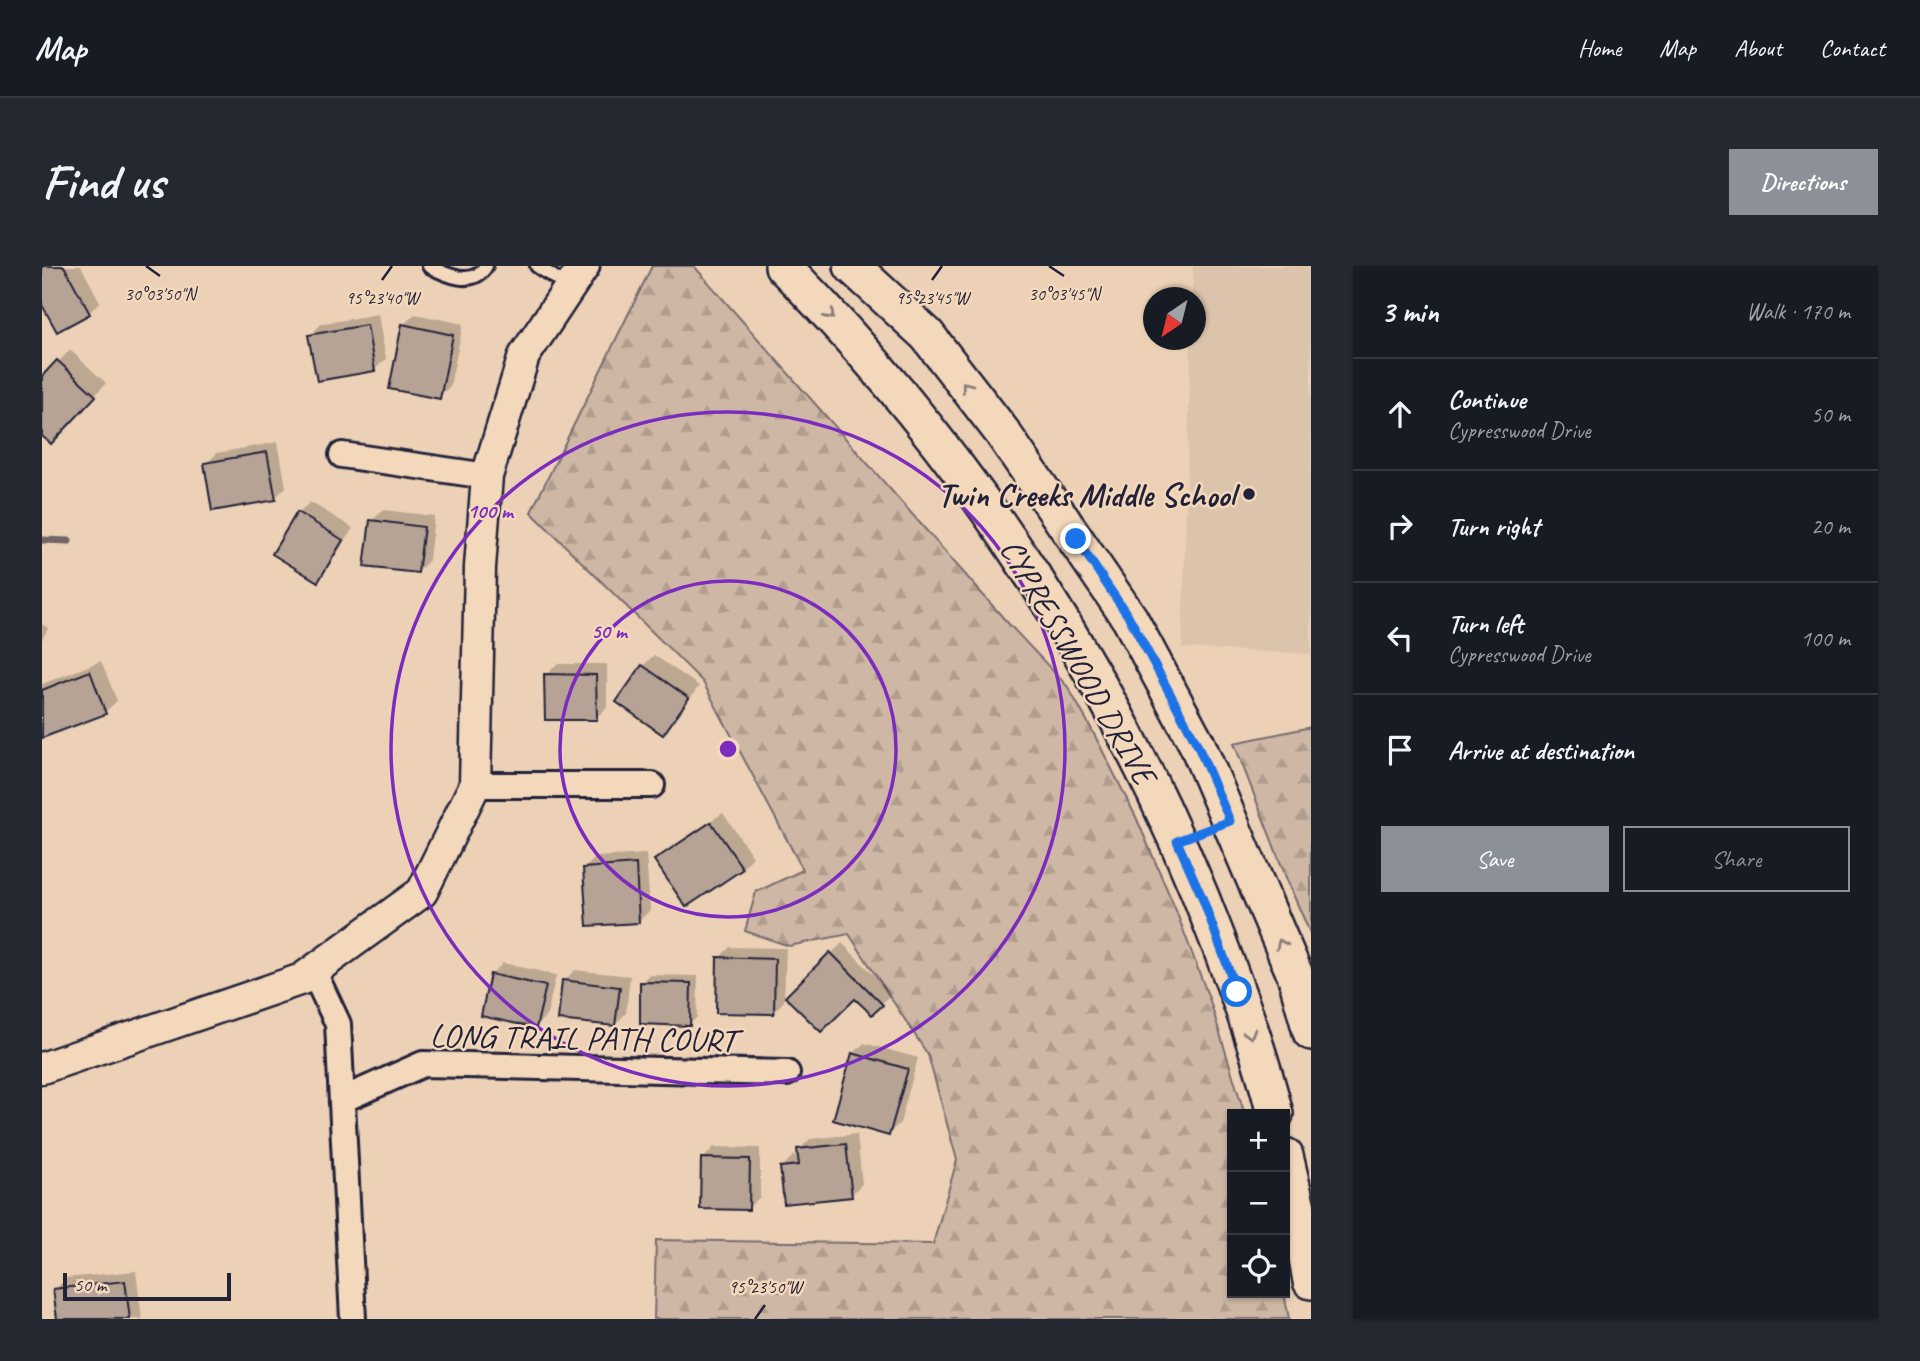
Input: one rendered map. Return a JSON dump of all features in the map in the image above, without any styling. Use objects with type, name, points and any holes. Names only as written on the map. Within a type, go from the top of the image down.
[{"type":"main road","name":"CYPRESSWOOD DRIVE","points":[[783,266],[890,382],[953,460],[1058,612],[1116,715],[1202,897],[1237,992],[1273,1109]]},
{"type":"main road","name":"CYPRESSWOOD DRIVE","points":[[852,266],[927,335],[1002,432],[1130,619],[1197,744],[1296,977],[1311,1032]]},
{"type":"main road","points":[[953,460],[1002,432]]},
{"type":"main road","points":[[1177,841],[1230,821]]},
{"type":"main road","points":[[1289,1172],[1310,1266]]},
{"type":"street","points":[[42,1068],[302,979],[422,892],[475,785],[480,567],[487,476],[524,356],[576,277]]},
{"type":"street","points":[[342,455],[487,476]]},
{"type":"street","points":[[475,785],[652,785]]},
{"type":"street","points":[[302,979],[318,981],[338,1024],[344,1099],[352,1319]]},
{"type":"street","name":"LONG TRAIL PATH COURT","points":[[344,1099],[423,1064],[787,1073]]},
{"type":"lane","points":[[429,266],[448,275],[469,278],[481,274],[485,266]]},
{"type":"lane","points":[[537,266],[576,277]]},
{"type":"shaded area","name":"Twin Creeks Middle School","points":[[1193,266],[1311,266],[1311,654],[1182,648],[1191,350],[1206,350],[1206,287],[1192,287]]},
{"type":"green space","points":[[652,266],[694,266],[1006,621],[1068,687],[1136,817],[1175,908],[1210,1001],[1243,1109],[1227,1109],[1227,1298],[1285,1298],[1289,1319],[654,1319],[656,1240],[933,1244],[957,1160],[928,1055],[849,934],[789,946],[745,931],[756,892],[803,870],[703,682],[531,512]]},
{"type":"green space","points":[[1311,727],[1311,935],[1234,743]]},
{"type":"building","points":[[42,266],[64,266],[90,314],[57,332],[42,305]]},
{"type":"building","points":[[402,324],[453,335],[440,399],[389,389]]},
{"type":"building","points":[[367,325],[375,371],[317,381],[308,335]]},
{"type":"building","points":[[57,360],[96,396],[51,444],[42,436],[42,376]]},
{"type":"building","points":[[267,452],[276,500],[212,511],[204,463]]},
{"type":"building","points":[[297,512],[343,540],[318,582],[272,554]]},
{"type":"building","points":[[370,520],[424,527],[418,573],[364,567]]},
{"type":"building","points":[[642,665],[689,698],[663,735],[616,702]]},
{"type":"building","points":[[90,671],[106,714],[42,738],[42,690]]},
{"type":"building","points":[[544,674],[596,675],[597,720],[545,720]]},
{"type":"building","points":[[711,822],[743,869],[686,907],[654,860]]},
{"type":"building","points":[[636,864],[639,923],[587,926],[583,868]]},
{"type":"building","points":[[830,952],[883,1005],[872,1015],[855,999],[821,1032],[785,997]]},
{"type":"building","points":[[717,957],[775,959],[774,1014],[716,1013]]},
{"type":"building","points":[[490,974],[546,986],[536,1028],[481,1016]]},
{"type":"building","points":[[562,980],[620,987],[615,1026],[558,1020]]},
{"type":"building","points":[[640,982],[691,983],[690,1026],[640,1024]]},
{"type":"building","points":[[852,1053],[908,1069],[889,1136],[833,1120]]},
{"type":"building","points":[[846,1144],[852,1197],[784,1204],[780,1167],[799,1165],[797,1149]]},
{"type":"building","points":[[701,1158],[750,1159],[749,1210],[700,1209]]},
{"type":"building","points":[[125,1281],[130,1319],[57,1319],[53,1289]]},
{"type":"waterway","points":[[42,540],[69,541]]},
{"type":"place","name":"Twin Creeks Middle School","points":[[1249,494]]},
{"type":"route","points":[[1076,539],[1130,619],[1197,744],[1230,821],[1177,841],[1202,897],[1237,992]]}]
